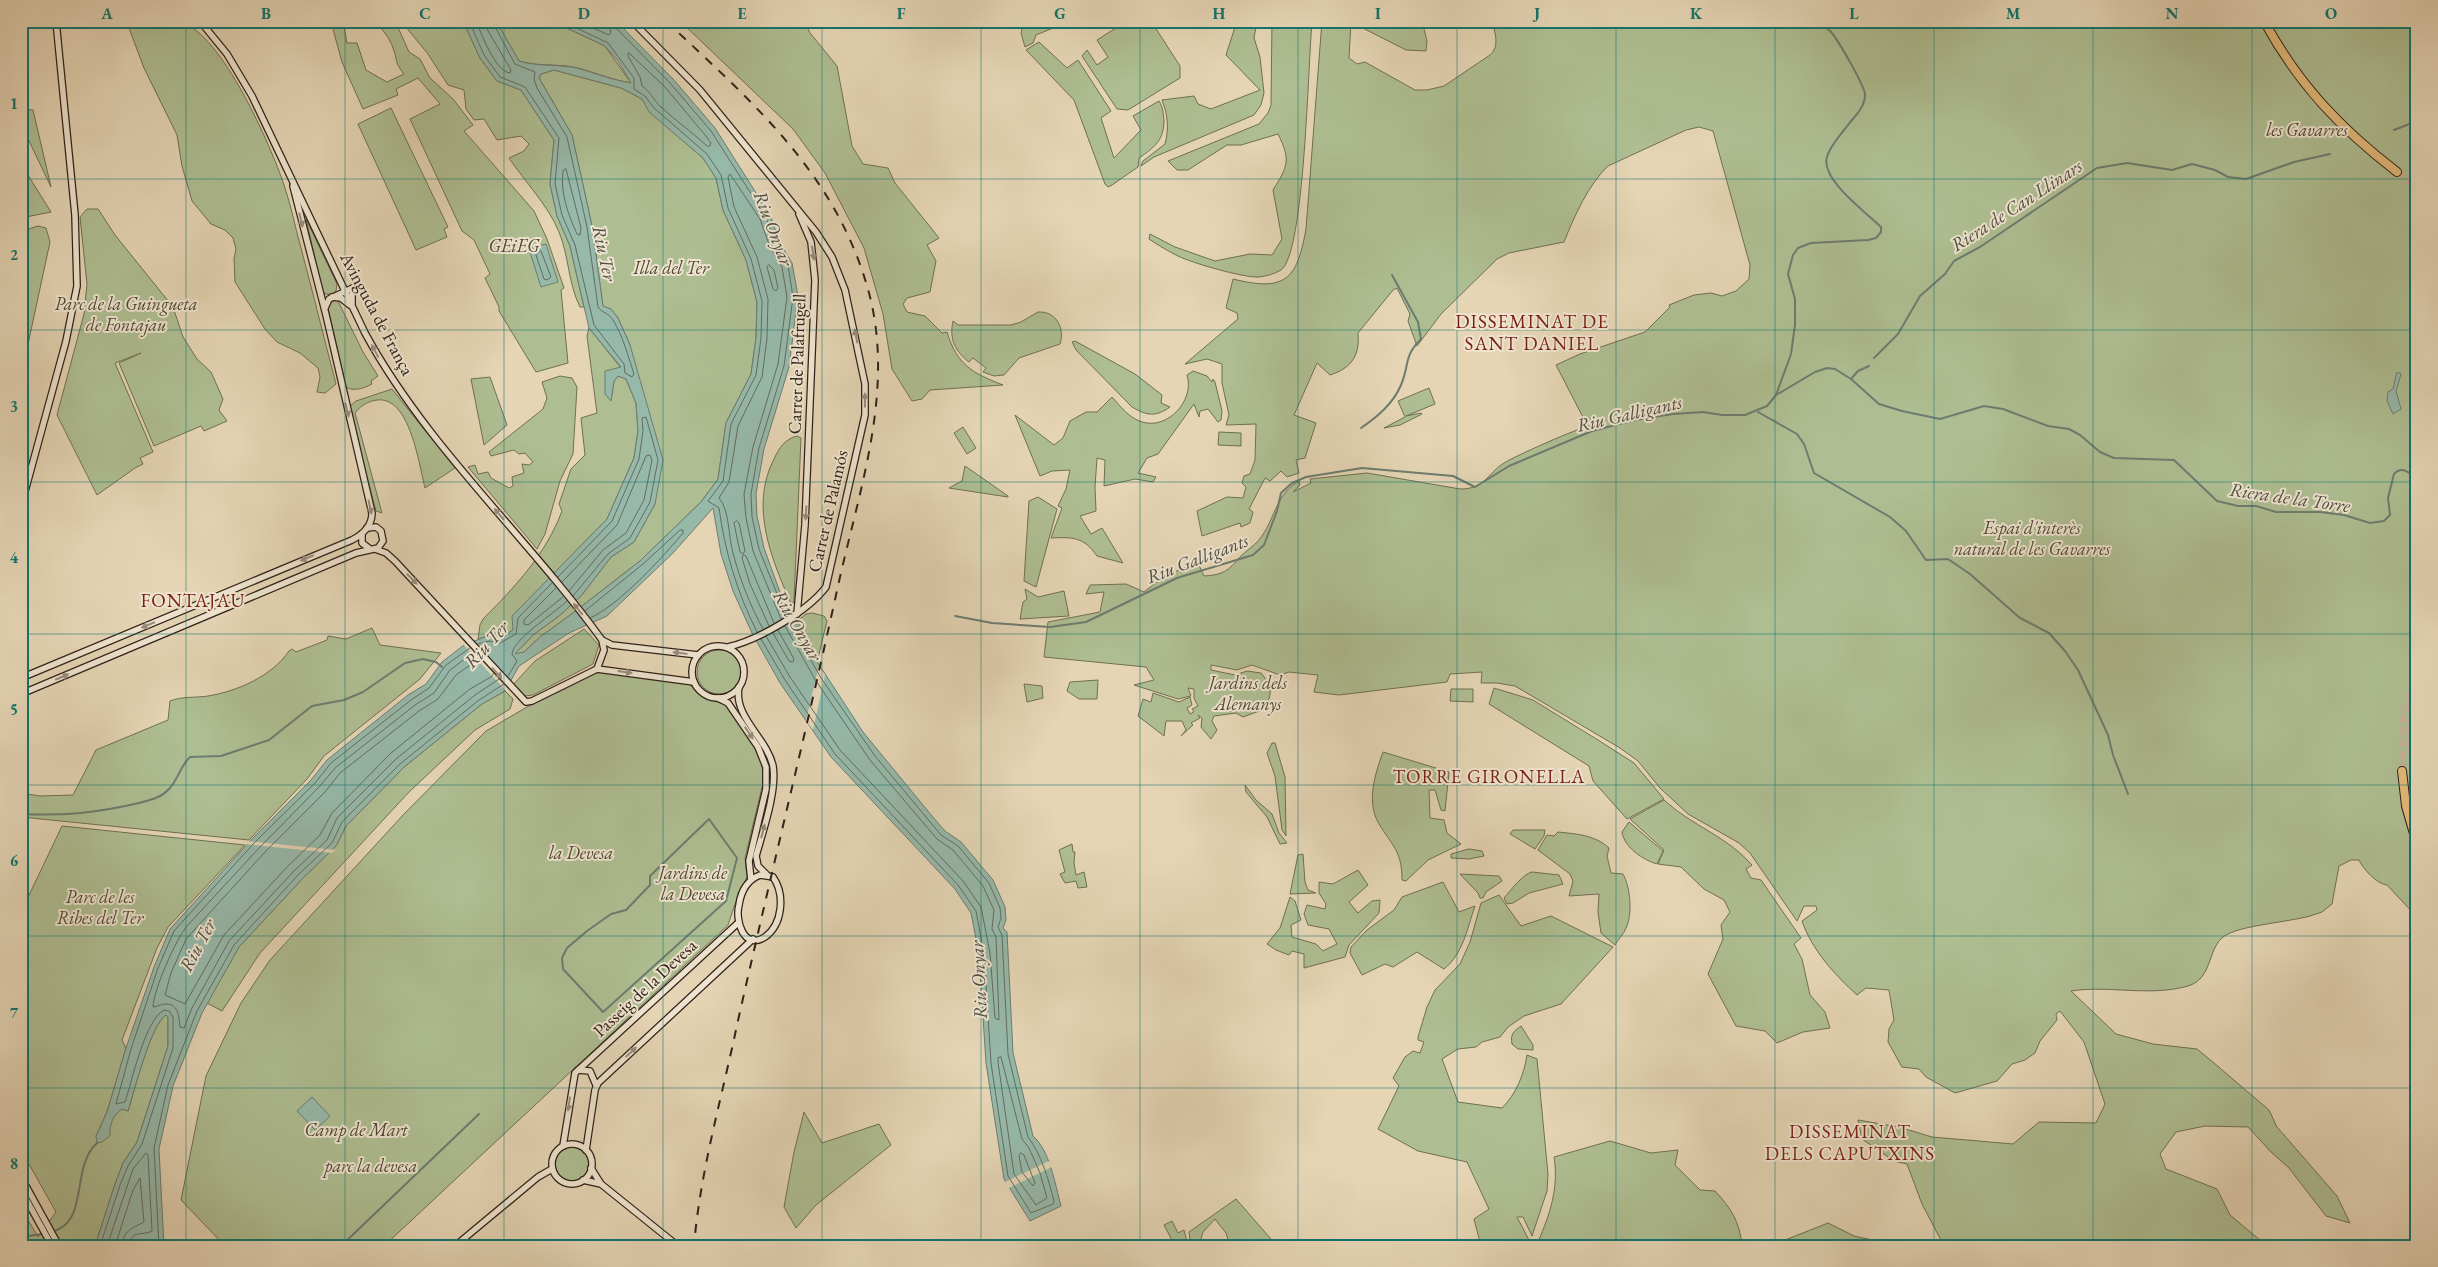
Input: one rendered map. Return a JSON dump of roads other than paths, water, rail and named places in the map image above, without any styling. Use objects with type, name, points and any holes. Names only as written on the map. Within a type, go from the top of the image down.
[{"type":"highway","points":[[2264,21],[2285,59],[2310,92],[2350,133],[2396,172]]},
{"type":"highway","points":[[2402,771],[2406,806],[2417,844]]},
{"type":"main road","points":[[21,506],[66,341],[78,286],[75,215],[56,21]]},
{"type":"main road","name":"Avinguda de França","points":[[200,21],[236,68],[289,173],[353,308],[385,368],[402,394],[602,640]]},
{"type":"main road","points":[[632,21],[700,90],[795,208]]},
{"type":"main road","name":"Avinguda de França","points":[[289,173],[326,315],[372,514],[367,528]]},
{"type":"main road","name":"Carrer de Palamós","points":[[743,644],[795,615],[813,602],[826,587],[865,415],[865,384],[850,304],[828,251],[811,224],[795,208]]},
{"type":"main road","name":"Carrer de Palafrugell","points":[[795,208],[810,237],[814,265],[808,465],[795,615]]},
{"type":"main road","points":[[326,315],[326,302],[345,290],[359,285],[352,294],[353,308]]},
{"type":"main road","points":[[332,297],[341,298],[353,308]]},
{"type":"main road","points":[[21,678],[362,534],[367,528],[376,528],[383,535],[382,544],[373,549],[320,568],[21,694]]},
{"type":"main road","points":[[362,534],[363,545],[390,556],[526,702],[532,701],[597,669],[603,659],[602,640],[612,645],[698,655]]},
{"type":"main road","points":[[739,656],[743,644],[728,647],[711,646],[698,655],[692,668],[694,682],[705,694],[728,703],[758,747],[766,767],[766,789],[749,861],[751,880]]},
{"type":"main road","points":[[596,1085],[753,939],[764,937],[773,928],[779,915],[781,906],[779,888],[773,877],[758,866],[756,856],[773,788],[773,769],[766,747],[739,704],[739,687],[744,672],[739,656],[728,647]]},
{"type":"main road","points":[[597,669],[694,682]]},
{"type":"main road","points":[[718,698],[728,696],[739,687]]},
{"type":"main road","points":[[753,939],[744,935],[738,922],[740,900],[751,880],[760,874],[768,874]]},
{"type":"main road","name":"Passeig de la Devesa","points":[[563,1146],[573,1076],[738,922]]},
{"type":"main road","points":[[578,1070],[590,1071],[596,1085],[586,1150]]},
{"type":"main road","points":[[591,1168],[583,1180],[574,1184],[563,1182],[557,1178],[552,1167],[555,1153],[563,1146],[576,1145],[586,1150],[591,1158],[591,1168],[601,1184],[678,1246]]},
{"type":"main road","points":[[455,1246],[552,1167]]},
{"type":"main road","points":[[22,1179],[59,1246]]},
{"type":"main road","points":[[583,1180],[601,1184]]},
{"type":"main road","points":[[21,1190],[52,1246]]},
{"type":"water","points":[[463,21],[496,21],[519,61],[577,68],[631,83],[618,61],[605,46],[552,21],[616,21],[674,80],[715,128],[770,215],[780,243],[792,263],[798,296],[789,367],[764,449],[756,494],[757,516],[764,548],[781,595],[816,660],[863,732],[945,831],[961,842],[993,880],[1005,907],[1006,920],[1003,928],[1007,932],[1013,1053],[1033,1136],[1039,1142],[1048,1159],[1061,1206],[1030,1221],[1004,1179],[986,1063],[979,955],[971,913],[955,889],[831,757],[780,683],[752,633],[733,591],[721,554],[713,508],[673,553],[607,616],[569,633],[519,666],[505,691],[482,704],[404,767],[346,826],[336,846],[302,879],[239,947],[202,1013],[173,1086],[159,1149],[164,1246],[142,1243],[137,1246],[95,1246],[123,1163],[137,1142],[168,1046],[168,1017],[166,1015],[160,1021],[149,1044],[128,1111],[122,1109],[116,1114],[110,1128],[110,1136],[97,1143],[96,1136],[107,1112],[126,1048],[154,967],[170,929],[252,839],[311,780],[327,760],[408,695],[426,684],[442,662],[464,645],[490,635],[499,639],[513,630],[512,616],[607,519],[634,458],[638,431],[636,403],[626,379],[618,376],[614,381],[611,401],[605,394],[605,371],[621,367],[589,328],[570,246],[557,216],[550,184],[554,140],[521,90],[497,81],[480,58]],"holes":[[[554,70],[621,88],[642,99],[649,112],[703,158],[716,178],[723,210],[746,260],[757,302],[756,338],[751,374],[726,423],[718,479],[701,502],[640,561],[540,637],[524,652],[515,654],[533,635],[559,616],[581,596],[611,557],[634,542],[655,504],[663,460],[630,345],[618,318],[611,309],[603,306],[592,226],[572,135],[539,78],[541,74]]]},
{"type":"water","points":[[546,244],[558,282],[541,287],[529,249]]},
{"type":"water","points":[[2397,372],[2401,374],[2396,391],[2401,409],[2393,414],[2387,401],[2388,392],[2393,389]]},
{"type":"water","points":[[312,1097],[330,1116],[315,1130],[297,1111]]},
{"type":"waterway","name":"Riu Galligants","points":[[955,616],[992,623],[1050,627],[1086,622],[1177,578],[1253,555],[1264,545],[1277,511],[1281,493],[1292,483],[1306,477],[1362,468],[1453,476],[1475,487],[1509,466],[1592,431],[1635,420],[1673,414],[1703,412],[1722,415],[1745,415],[1767,406],[1776,395],[1791,354],[1795,325],[1795,299],[1788,274],[1793,255],[1798,248],[1811,243],[1868,240],[1876,238],[1881,232],[1881,227],[1837,185],[1827,166],[1827,157],[1831,149],[1859,111],[1865,95],[1861,82],[1845,53],[1831,32],[1820,21]]},
{"type":"waterway","name":"Riera de Can Llinars","points":[[2394,130],[2417,121]]},
{"type":"waterway","name":"Riera de Can Llinars","points":[[1874,358],[1898,334],[1920,296],[1945,274],[1954,261],[1980,247],[2097,168],[2127,163],[2172,170],[2192,164],[2215,170],[2228,177],[2246,179],[2294,162],[2330,154]]},
{"type":"waterway","points":[[1361,428],[1379,415],[1394,398],[1404,378],[1409,356],[1421,339],[1418,322],[1392,275]]},
{"type":"waterway","name":"Riera de Can Llinars","points":[[1851,379],[1858,371],[1869,366]]},
{"type":"waterway","name":"Riera de la Torre","points":[[1776,395],[1815,372],[1827,368],[1835,369],[1851,379],[1879,404],[1940,419],[1984,406],[2003,409],[2048,426],[2069,429],[2080,435],[2100,452],[2114,458],[2174,460],[2217,501],[2238,506],[2256,506],[2276,512],[2320,512],[2344,515],[2370,523],[2384,521],[2390,515],[2388,498],[2394,474],[2397,471],[2403,470],[2409,472],[2417,479]]},
{"type":"waterway","points":[[1758,412],[1797,434],[1804,444],[1814,473],[1890,517],[1906,531],[1926,560],[1948,559],[1970,574],[2020,618],[2049,633],[2078,670],[2108,735],[2113,755],[2128,794]]},
{"type":"waterway","points":[[21,814],[52,815],[80,813],[151,800],[159,797],[169,789],[190,757],[221,756],[269,740],[312,706],[344,700],[363,692],[405,663],[423,659],[436,662],[442,667]]},
{"type":"waterway","points":[[709,819],[737,858],[726,901],[603,1012],[563,969],[562,958],[567,948],[611,914],[626,910],[650,885],[650,876],[709,819]]},
{"type":"waterway","points":[[341,1246],[479,1114]]},
{"type":"waterway","points":[[21,1238],[55,1231],[68,1222],[77,1202],[84,1164],[89,1152],[97,1143]]},
{"type":"tunnel","points":[[2397,172],[2417,188]]},
{"type":"tunnel","points":[[2402,771],[2404,718],[2417,670]]},
{"type":"railway","points":[[666,21],[760,111],[813,176],[836,212],[855,250],[869,293],[876,330],[878,367],[876,403],[864,477],[712,1135],[701,1190],[694,1246]]},
{"type":"district","name":"DISSEMINAT DE SANT DANIEL","points":[[1532,332]]},
{"type":"district","name":"FONTAJAU","points":[[193,600]]},
{"type":"district","name":"TORRE GIRONELLA","points":[[1489,776]]},
{"type":"district","name":"DISSEMINAT DELS CAPUTXINS","points":[[1850,1142]]},
{"type":"park label","name":"les Gavarres","points":[[2307,130]]},
{"type":"park label","name":"GEiEG","points":[[514,246]]},
{"type":"park label","name":"Illa del Ter","points":[[671,268]]},
{"type":"park label","name":"Parc de la Guingueta de Fontajau","points":[[126,314]]},
{"type":"park label","name":"Espai d'interès natural de les Gavarres","points":[[2032,538]]},
{"type":"park label","name":"Jardins dels Alemanys","points":[[1248,693]]},
{"type":"park label","name":"la Devesa","points":[[581,853]]},
{"type":"park label","name":"Jardins de la Devesa","points":[[693,883]]},
{"type":"park label","name":"Parc de les Ribes del Ter","points":[[100,908]]},
{"type":"park label","name":"Camp de Mart","points":[[356,1130]]},
{"type":"park label","name":"parc la devesa","points":[[371,1166]]},
{"type":"water label","name":"Riu Onyar","points":[[774,228]]},
{"type":"water label","name":"Riu Ter","points":[[605,253]]},
{"type":"water label","name":"Riu Onyar","points":[[798,625]]},
{"type":"water label","name":"Riu Ter","points":[[486,644]]},
{"type":"water label","name":"Riu Ter","points":[[197,945]]},
{"type":"water label","name":"Riu Onyar","points":[[978,980]]}]
